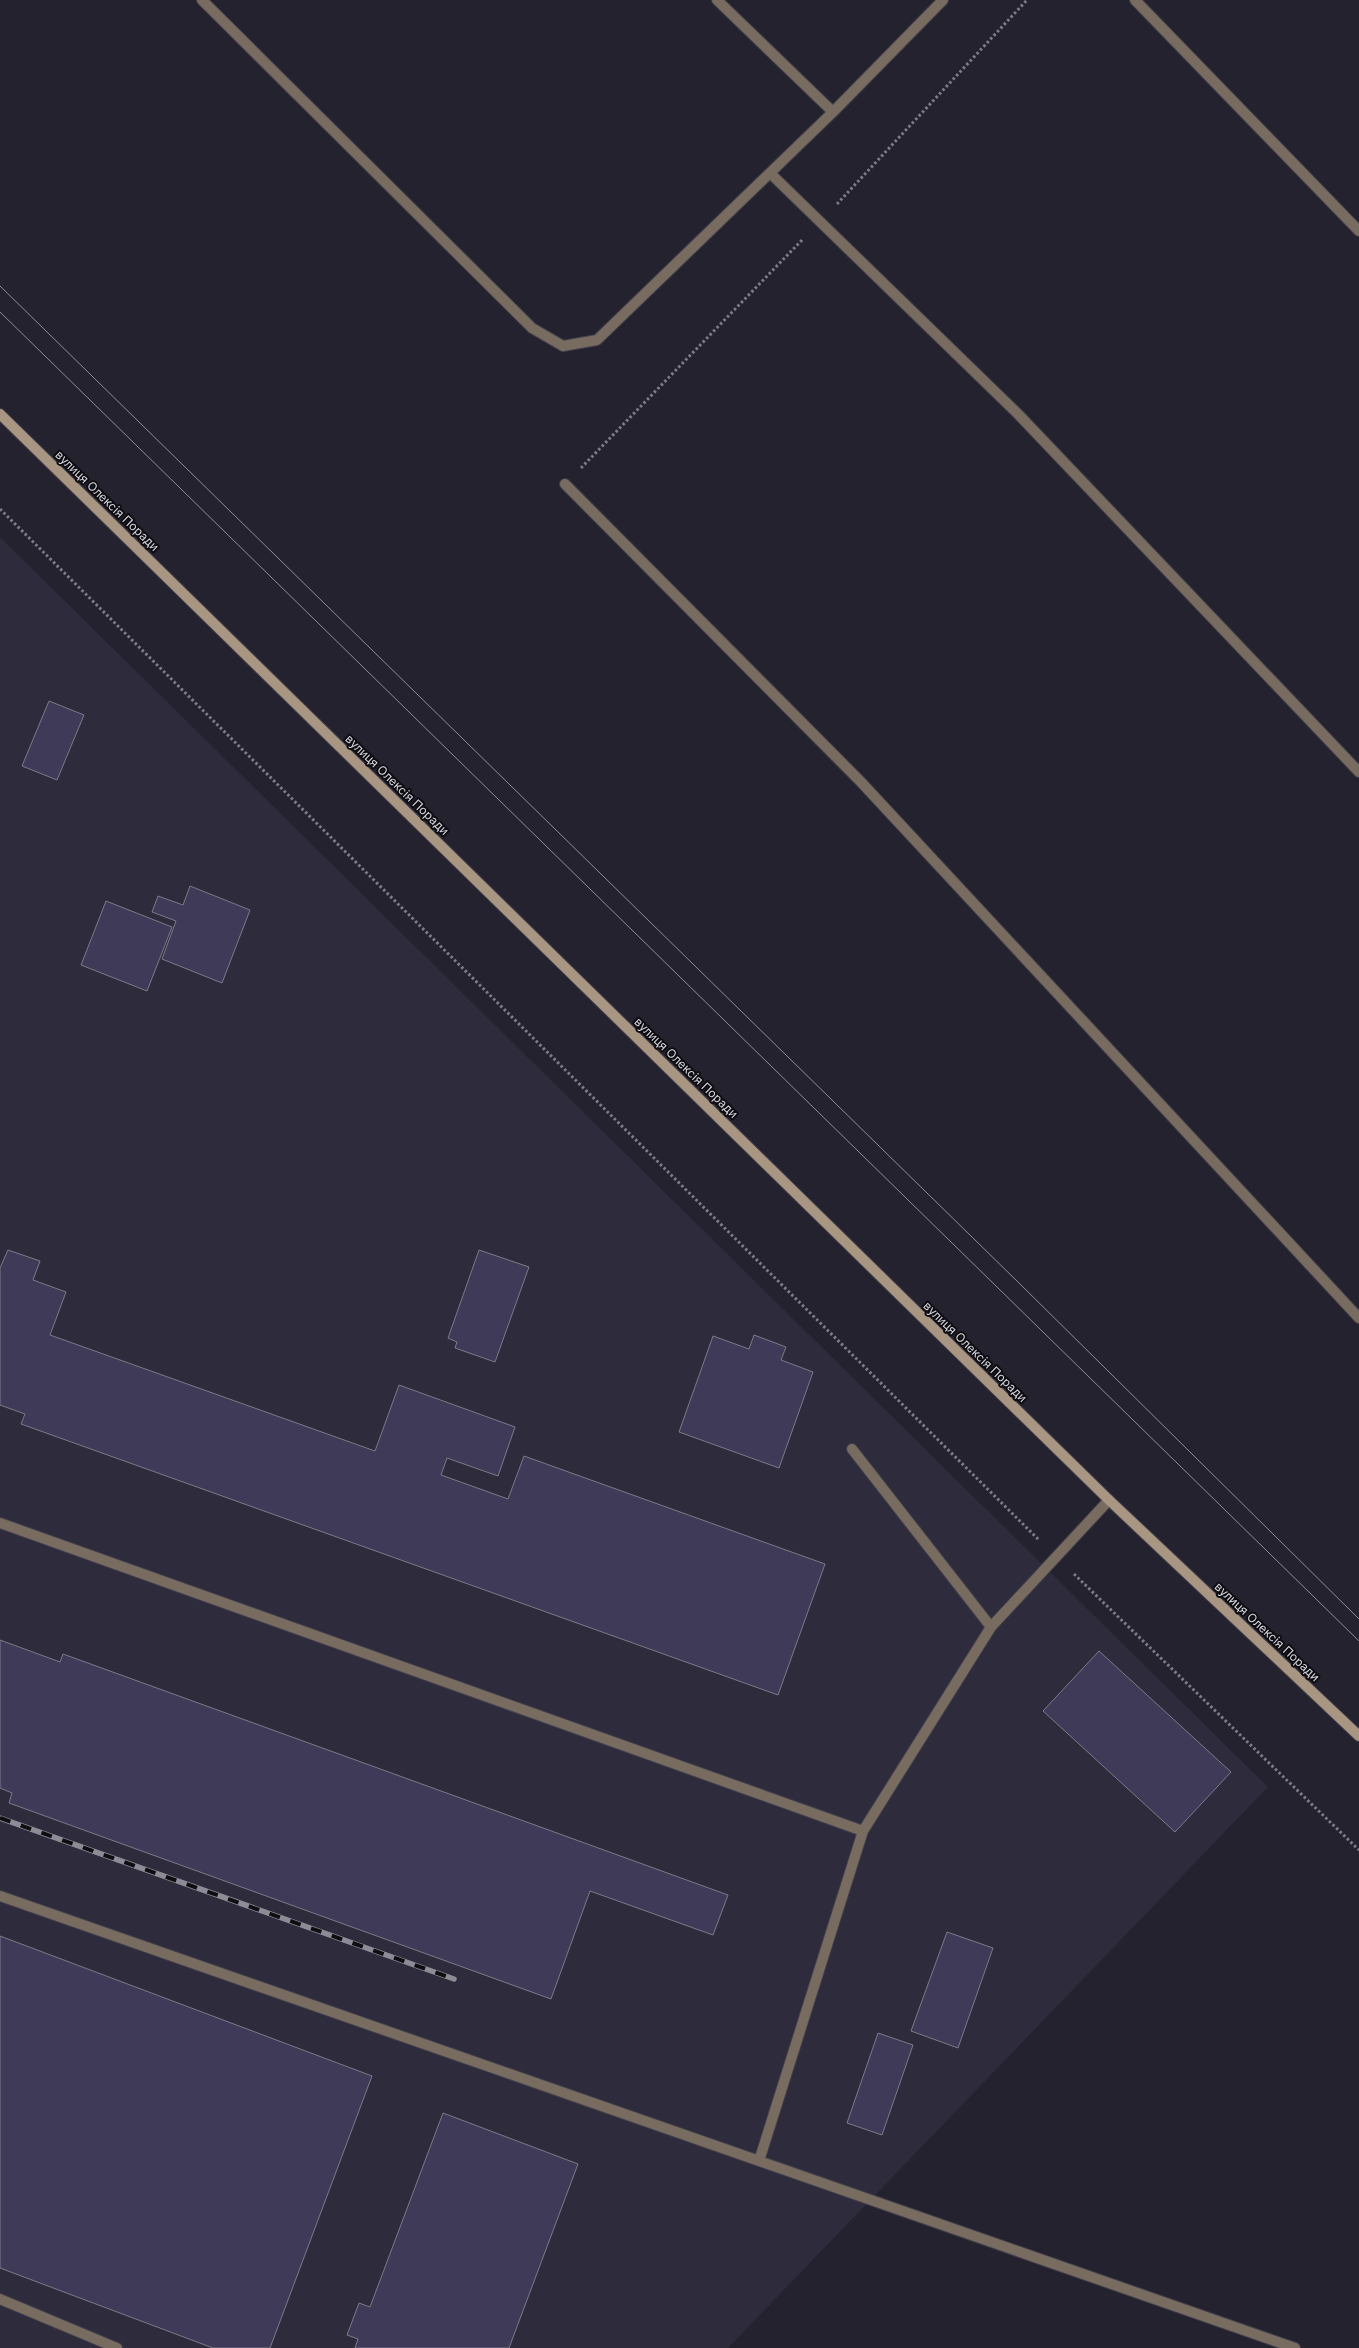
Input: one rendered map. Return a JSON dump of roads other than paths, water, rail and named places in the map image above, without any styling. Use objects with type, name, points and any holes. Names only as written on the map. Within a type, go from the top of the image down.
[{"type":"main road","name":"вулиця Олексія Поради","points":[[0,414],[1109,1500],[1359,1736]]},
{"type":"lane","points":[[202,0],[532,328],[563,346],[597,340],[833,112],[943,0]]},
{"type":"lane","points":[[717,0],[833,112]]},
{"type":"lane","points":[[1135,0],[1359,231]]},
{"type":"lane","points":[[770,173],[1018,414],[1359,772]]},
{"type":"lane","points":[[565,484],[861,782],[1359,1318]]},
{"type":"lane","points":[[852,1449],[991,1627]]},
{"type":"lane","points":[[759,2161],[863,1830],[991,1627],[1109,1500]]},
{"type":"lane","points":[[0,1523],[863,1830]]},
{"type":"lane","points":[[0,1896],[1295,2348]]},
{"type":"lane","points":[[0,2298],[117,2348]]},
{"type":"tram line","points":[[0,286],[1019,1283],[1359,1619]]},
{"type":"tram line","points":[[0,312],[1359,1641]]},
{"type":"railway","points":[[0,1818],[454,1979]]}]
